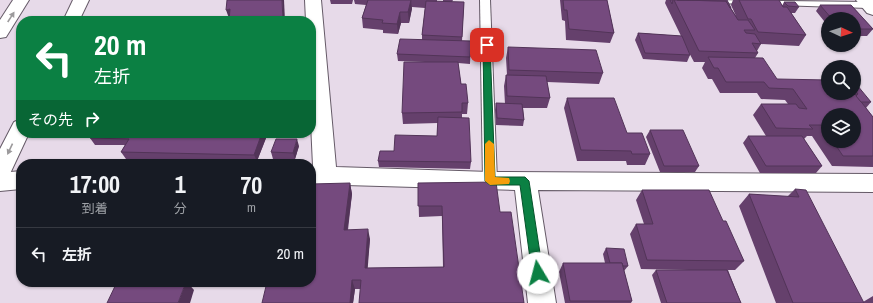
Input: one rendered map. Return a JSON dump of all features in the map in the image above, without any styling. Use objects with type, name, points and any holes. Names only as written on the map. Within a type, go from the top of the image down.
[{"type":"main road","points":[[0,33],[21,0]]},
{"type":"main road","points":[[73,16],[81,0]]},
{"type":"main road","points":[[313,0],[313,16]]},
{"type":"main road","points":[[316,105],[318,175],[490,181],[873,183]]},
{"type":"main road","points":[[0,172],[16,138]]},
{"type":"main road","points":[[0,182],[16,180]]},
{"type":"main road","points":[[525,181],[542,303]]},
{"type":"lane","points":[[485,0],[490,181]]},
{"type":"lane","points":[[716,0],[868,5]]},
{"type":"building","points":[[227,0],[282,0],[283,16],[229,16],[230,9],[226,10]]},
{"type":"building","points":[[368,0],[411,0],[408,12],[400,12],[397,24],[382,23],[383,20],[362,18]]},
{"type":"building","points":[[563,0],[607,0],[614,33],[569,29],[567,10],[564,10]]},
{"type":"building","points":[[674,0],[726,1],[738,20],[748,20],[755,30],[744,30],[746,33],[755,34],[761,44],[752,43],[758,53],[699,51]]},
{"type":"building","points":[[677,0],[727,0],[731,8],[726,1]]},
{"type":"building","points":[[739,0],[779,0],[783,7],[787,7],[806,35],[758,32],[751,19],[748,19]]},
{"type":"building","points":[[426,1],[464,2],[462,37],[422,35]]},
{"type":"building","points":[[784,2],[795,2],[799,7],[788,6]]},
{"type":"building","points":[[820,5],[851,5],[857,12],[826,12]]},
{"type":"building","points":[[861,16],[873,29],[861,29]]},
{"type":"building","points":[[638,33],[682,36],[690,55],[645,53]]},
{"type":"building","points":[[400,39],[471,41],[470,57],[397,54]]},
{"type":"building","points":[[508,47],[596,50],[603,73],[509,70]]},
{"type":"building","points":[[708,57],[763,58],[777,79],[821,80],[821,100],[860,100],[873,117],[873,156],[843,156],[838,148],[861,148],[861,108],[821,108],[821,125],[809,125],[813,129],[776,128],[761,104],[796,104],[799,108],[807,109],[793,89],[769,88],[764,82],[726,82],[718,68],[714,68]]},
{"type":"building","points":[[404,62],[458,62],[461,84],[466,84],[468,103],[462,103],[462,112],[402,113]]},
{"type":"building","points":[[506,75],[546,76],[550,98],[507,96]]},
{"type":"building","points":[[861,90],[871,102],[861,102],[859,100],[861,100]]},
{"type":"building","points":[[567,98],[614,98],[627,133],[642,133],[650,154],[632,154],[631,151],[581,150]]},
{"type":"building","points":[[496,103],[522,104],[524,120],[497,118]]},
{"type":"building","points":[[438,117],[469,118],[471,162],[378,161],[380,151],[394,151],[395,135],[437,136]]},
{"type":"building","points":[[650,130],[683,130],[699,166],[664,166]]},
{"type":"building","points":[[748,136],[802,136],[822,166],[766,166]]},
{"type":"building","points":[[90,138],[260,138],[254,155],[121,152],[129,139]]},
{"type":"building","points":[[276,139],[297,139],[293,153],[271,152]]},
{"type":"building","points":[[496,182],[500,212],[511,212],[524,303],[359,303],[361,280],[352,280],[350,303],[262,303],[266,287],[316,287],[316,184],[350,183],[344,230],[368,229],[365,268],[444,267],[442,206],[418,206],[418,183]]},
{"type":"building","points":[[795,189],[806,190],[864,303],[793,303],[749,194],[799,197]]},
{"type":"building","points":[[642,190],[709,190],[723,221],[726,221],[744,261],[647,260],[636,224],[653,224]]},
{"type":"building","points":[[606,248],[624,249],[628,266],[623,266],[622,263],[610,263]]},
{"type":"building","points":[[563,263],[622,263],[632,301],[570,301]]},
{"type":"building","points":[[656,270],[727,270],[741,303],[667,303]]},
{"type":"building","points":[[115,287],[184,287],[178,303],[107,303]]},
{"type":"slow traffic","points":[[489,144],[490,181],[505,181]]},
{"type":"route","points":[[487,45],[490,181],[525,181],[538,273]]}]
